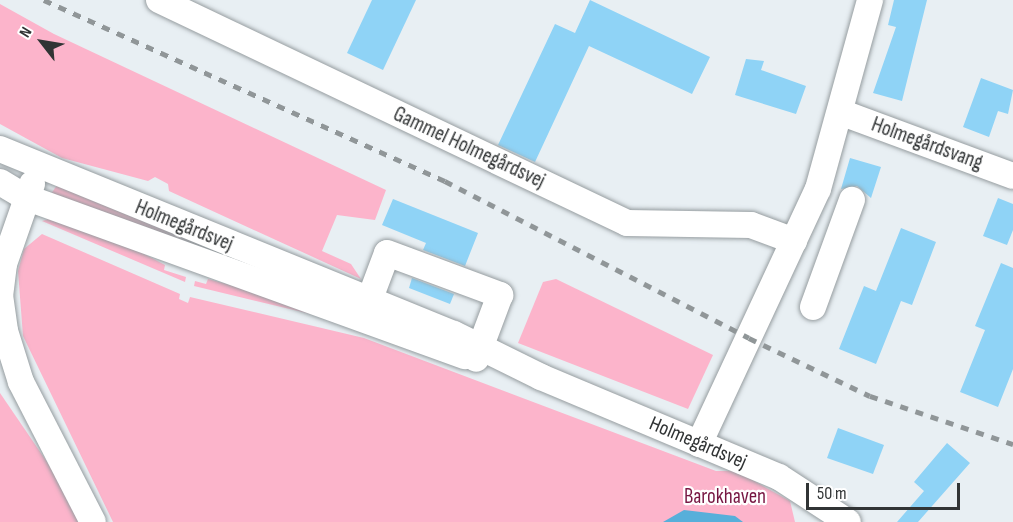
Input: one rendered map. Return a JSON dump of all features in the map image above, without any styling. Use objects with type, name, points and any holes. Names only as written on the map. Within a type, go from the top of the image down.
[{"type":"street","name":"Gammel Holmegårdsvej","points":[[159,0],[627,223],[751,225],[794,241]]},
{"type":"street","points":[[699,444],[818,189],[870,0]]},
{"type":"street","name":"Holmegårdsvang","points":[[840,112],[1013,176]]},
{"type":"street","name":"Holmegårdsvej","points":[[0,149],[366,310],[541,377],[779,477],[848,522]]},
{"type":"street","points":[[41,168],[25,197],[4,264],[0,296],[5,331],[21,382],[93,522]]},
{"type":"street","name":"Holmegårdsvej","points":[[0,182],[25,197],[366,310]]},
{"type":"street","points":[[813,307],[852,200]]},
{"type":"street","points":[[366,310],[387,253],[500,295],[478,353]]},
{"type":"green space","points":[[0,4],[54,34],[386,190],[375,220],[337,215],[322,251],[351,264],[361,279],[169,191],[168,184],[155,177],[148,181],[62,158],[0,124]]},
{"type":"green space","points":[[57,185],[227,254],[227,258],[51,194]]},
{"type":"green space","points":[[49,219],[112,237],[165,265],[164,270],[186,277],[185,282],[42,221]]},
{"type":"green space","name":"Barokhaven","points":[[42,234],[180,294],[179,299],[188,303],[190,297],[364,338],[716,471],[736,471],[790,501],[795,522],[113,522],[23,336],[18,271],[24,249]]},
{"type":"green space","points":[[208,279],[249,290],[319,316],[194,286],[195,281],[206,284]]},
{"type":"green space","points":[[556,279],[713,355],[688,409],[518,343],[543,282]]},
{"type":"green space","points":[[0,393],[88,522],[0,522]]},
{"type":"water","points":[[684,510],[735,516],[743,522],[663,522]]},
{"type":"building","points":[[372,0],[416,0],[383,70],[347,53]]},
{"type":"building","points":[[590,0],[710,57],[692,94],[589,46],[535,162],[498,145],[555,24],[575,33]]},
{"type":"building","points":[[894,0],[927,0],[902,101],[873,93],[896,27],[888,25]]},
{"type":"building","points":[[746,59],[764,61],[761,70],[806,86],[796,114],[735,95]]},
{"type":"building","points":[[981,78],[1013,90],[1008,114],[998,111],[989,137],[963,127]]},
{"type":"building","points":[[850,158],[881,167],[871,198],[857,186],[841,189]]},
{"type":"building","points":[[998,198],[1013,204],[1013,230],[1007,245],[983,236]]},
{"type":"building","points":[[393,199],[478,233],[465,266],[423,250],[426,243],[382,225]]},
{"type":"building","points":[[901,228],[936,242],[912,305],[901,301],[876,364],[839,349],[864,286],[876,291]]},
{"type":"building","points":[[1001,263],[1013,268],[1013,369],[998,407],[960,392],[985,330],[975,326]]},
{"type":"building","points":[[412,278],[454,294],[450,304],[409,288]]},
{"type":"building","points":[[838,428],[884,445],[873,474],[827,458]]},
{"type":"building","points":[[947,443],[970,463],[918,522],[897,522],[924,491],[914,482]]},
{"type":"railway","points":[[44,0],[445,181],[749,338],[870,396],[1013,444]]}]
